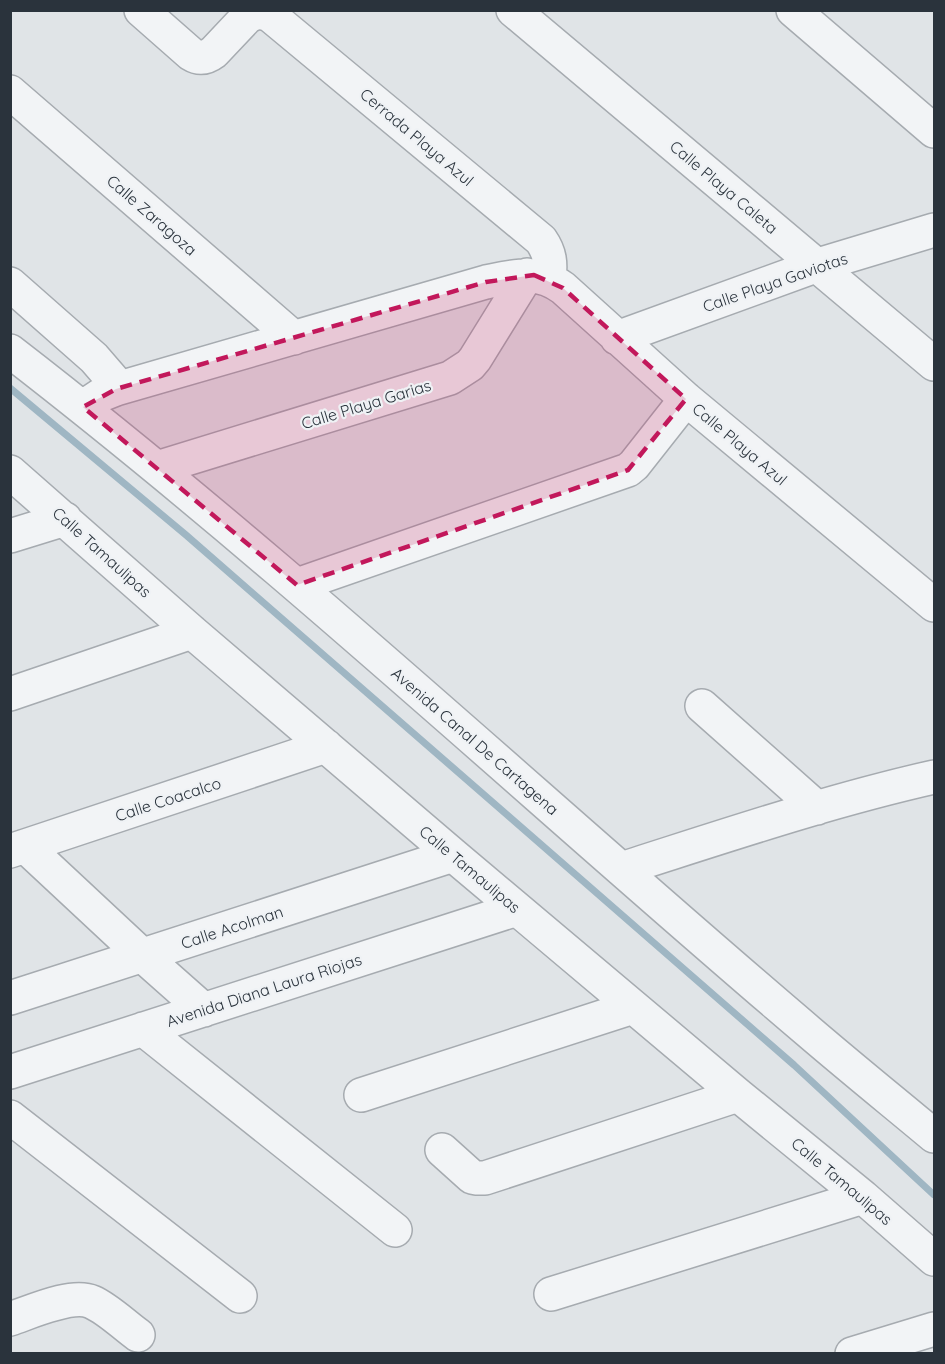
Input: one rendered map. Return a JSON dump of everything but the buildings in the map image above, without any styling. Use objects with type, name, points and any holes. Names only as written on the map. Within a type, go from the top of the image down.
[{"type":"street","name":"Cerrada Playa Azul","points":[[141,10],[191,54],[203,58],[214,52],[247,17],[258,12],[271,16],[541,240],[550,259],[538,277]]},
{"type":"street","name":"Calle Playa Caleta","points":[[513,10],[934,364]]},
{"type":"street","points":[[793,10],[934,131]]},
{"type":"street","name":"Calle Zaragoza","points":[[10,92],[294,338]]},
{"type":"street","name":"Calle Playa Gaviotas","points":[[617,338],[818,265],[934,230]]},
{"type":"street","points":[[83,407],[101,395],[116,389],[486,282],[538,277]]},
{"type":"street","name":"Calle Playa Azul","points":[[538,277],[563,288],[686,399],[934,605]]},
{"type":"street","name":"Calle Playa Garias","points":[[157,468],[450,378],[476,359],[538,277]]},
{"type":"street","points":[[10,284],[94,358],[113,380],[116,389]]},
{"type":"street","name":"Avenida Canal De Cartagena","points":[[10,351],[83,407],[297,585],[808,1032],[934,1136]]},
{"type":"street","points":[[297,585],[621,474],[634,465],[686,399]]},
{"type":"street","name":"Calle Tamaulipas","points":[[10,472],[192,632],[453,855],[934,1259]]},
{"type":"street","points":[[10,536],[65,519]]},
{"type":"street","points":[[10,694],[192,632]]},
{"type":"street","points":[[702,706],[817,808]]},
{"type":"street","name":"Calle Coacalco","points":[[18,848],[326,746]]},
{"type":"street","points":[[621,869],[881,789],[934,777]]},
{"type":"street","points":[[18,848],[204,1010]]},
{"type":"street","name":"Calle Acolman","points":[[10,998],[453,855]]},
{"type":"street","name":"Avenida Diana Laura Riojas","points":[[10,1072],[517,909]]},
{"type":"street","points":[[361,1095],[633,1007]]},
{"type":"street","points":[[143,1029],[395,1230]]},
{"type":"street","points":[[441,1150],[472,1177],[486,1178],[738,1095]]},
{"type":"street","points":[[10,1117],[240,1296]]},
{"type":"street","points":[[551,1294],[862,1197]]},
{"type":"street","points":[[10,1319],[67,1300],[83,1299],[98,1306],[138,1335]]},
{"type":"street","points":[[852,1353],[934,1329]]},
{"type":"highlighted area","points":[[534,275],[563,288],[686,399],[628,470],[297,585],[83,407],[116,389],[486,282]]},
{"type":"waterway","points":[[10,388],[186,535],[794,1065],[934,1195]]}]
